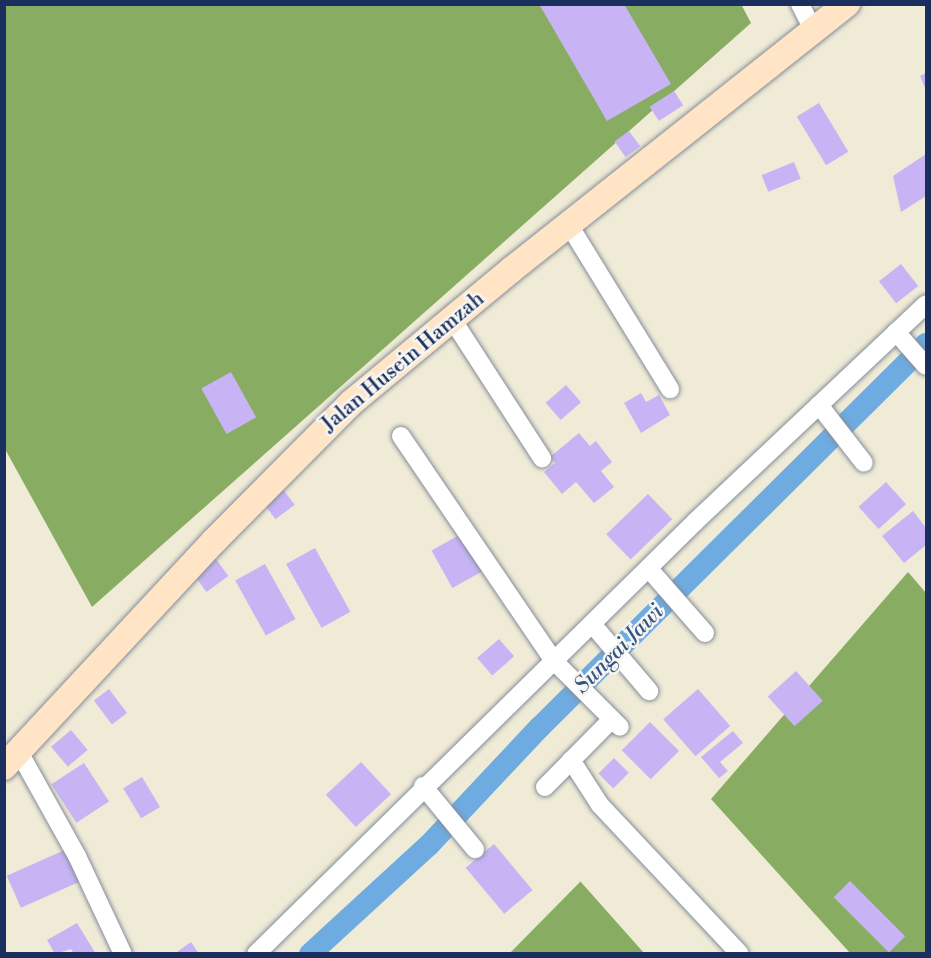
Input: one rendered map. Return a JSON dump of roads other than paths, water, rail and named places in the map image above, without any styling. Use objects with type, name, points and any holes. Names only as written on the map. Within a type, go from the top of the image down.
[{"type":"street","points":[[800,4],[813,30]]},
{"type":"street","name":"Jalan Husein Hamzah","points":[[12,760],[291,460],[351,403],[452,319],[847,4]]},
{"type":"street","points":[[569,225],[670,389]]},
{"type":"street","points":[[256,954],[598,632],[652,574],[901,338],[927,304]]},
{"type":"street","points":[[452,319],[542,458]]},
{"type":"street","points":[[901,338],[927,366]]},
{"type":"street","points":[[823,410],[864,463]]},
{"type":"street","points":[[401,436],[559,667],[616,723],[571,760],[545,787]]},
{"type":"street","points":[[652,574],[705,633]]},
{"type":"street","points":[[598,632],[649,691]]},
{"type":"street","points":[[12,760],[76,856],[123,954]]},
{"type":"street","points":[[571,760],[600,805],[740,954]]},
{"type":"street","points":[[429,792],[475,849]]},
{"type":"waterway","name":"Sungai Jawi","points":[[310,954],[429,845],[539,728],[926,344]]}]
